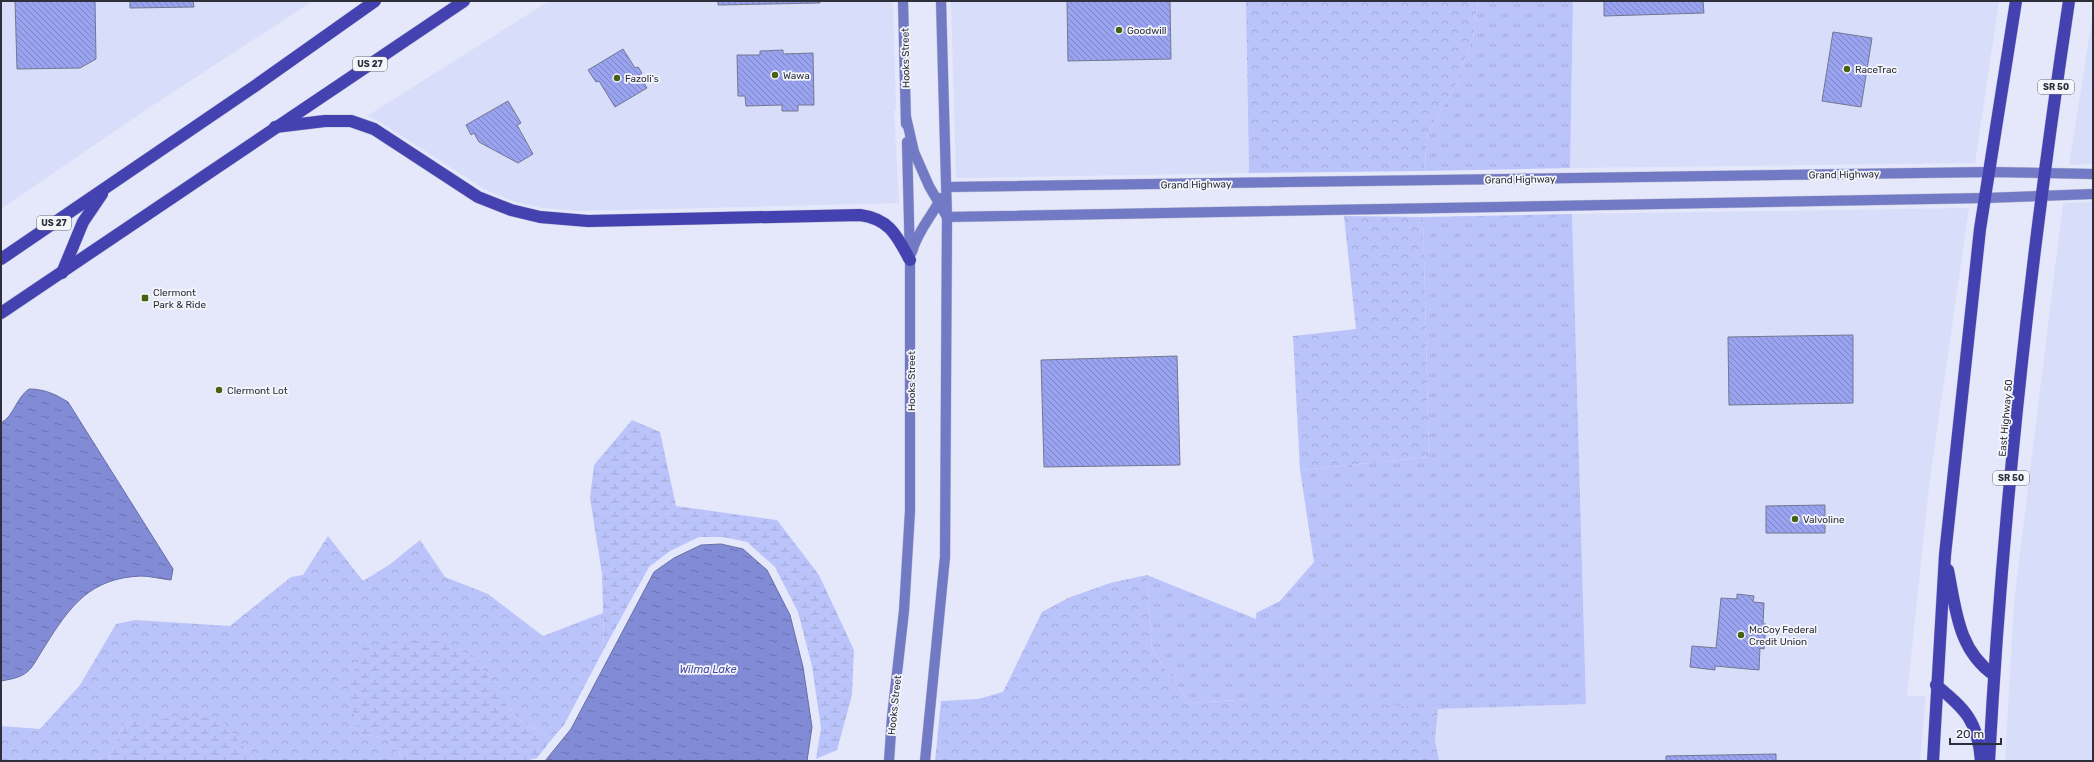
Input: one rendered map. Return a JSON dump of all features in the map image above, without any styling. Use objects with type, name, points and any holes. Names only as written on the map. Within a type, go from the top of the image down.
[{"type":"highway","name":"US 27","points":[[1,259],[374,1]]},
{"type":"highway","name":"US 27","points":[[1,313],[464,1]]},
{"type":"highway","points":[[1933,761],[1944,555],[1980,229],[2016,1]]},
{"type":"highway","name":"SR 50","points":[[2044,173],[2069,1]]},
{"type":"highway","points":[[275,127],[331,121],[350,121],[374,129],[478,197],[511,210],[540,217],[588,221],[860,215],[873,217],[884,222],[892,230],[910,260]]},
{"type":"highway","name":"East Highway 50","points":[[1990,761],[1994,675],[2025,335],[2044,173]]},
{"type":"highway","points":[[62,273],[83,222],[107,187]]},
{"type":"highway","points":[[1944,555],[1964,642],[1982,667],[1994,675]]},
{"type":"highway","points":[[1936,684],[1963,708],[1975,726],[1981,761]]},
{"type":"street","name":"Hooks Street","points":[[889,761],[892,717],[904,611],[910,511],[910,260],[903,1]]},
{"type":"street","points":[[925,761],[945,557],[947,188],[941,1]]},
{"type":"street","points":[[906,117],[914,152],[947,217]]},
{"type":"street","name":"Grand Highway","points":[[947,188],[1989,172],[2093,174]]},
{"type":"street","points":[[910,260],[914,245],[930,214],[939,203],[947,188]]},
{"type":"street","points":[[947,217],[1985,198],[2093,194]]},
{"type":"shaded area","points":[[1,1],[313,1],[141,113],[1,209]]},
{"type":"shaded area","points":[[549,1],[893,1],[896,110],[894,111],[899,203],[580,211],[542,208],[515,202],[484,189],[380,122],[367,116]]},
{"type":"shaded area","points":[[951,1],[1246,1],[1249,173],[956,178]]},
{"type":"shaded area","points":[[1573,1],[1999,1],[1975,163],[1570,168]]},
{"type":"shaded area","points":[[2093,13],[2093,164],[2069,165]]},
{"type":"shaded area","points":[[2093,202],[2093,761],[2005,761],[2014,602],[2063,203]]},
{"type":"shaded area","points":[[1969,208],[1929,486],[1907,696],[1926,696],[1920,761],[1439,761],[1435,740],[1438,709],[1586,703],[1572,214]]},
{"type":"green space","points":[[1246,1],[1478,1],[1473,37],[1456,84],[1428,132],[1424,171],[1249,173]]},
{"type":"green space","points":[[1478,1],[1573,1],[1570,168],[1424,171],[1428,132],[1456,84],[1473,37]]},
{"type":"green space","points":[[1572,214],[1586,704],[1438,709],[1252,699],[1189,703],[1152,649],[1147,575],[1256,619],[1256,613],[1280,601],[1314,562],[1300,470],[1429,457],[1423,217]]},
{"type":"green space","points":[[1344,216],[1423,217],[1429,457],[1300,470],[1293,336],[1356,329]]},
{"type":"green space","points":[[632,420],[660,432],[676,506],[777,520],[819,575],[854,650],[852,695],[837,750],[816,759],[821,728],[812,666],[798,612],[775,567],[747,542],[723,537],[699,537],[670,551],[649,567],[604,649],[602,574],[590,498],[594,465]]},
{"type":"green space","points":[[328,536],[363,581],[389,565],[420,540],[445,577],[488,594],[543,636],[603,613],[604,649],[564,725],[552,739],[518,719],[506,705],[359,734],[387,738],[405,761],[255,761],[222,721],[124,723],[108,761],[1,761],[1,726],[40,729],[80,685],[116,624],[135,620],[230,626],[291,577],[303,575]]},
{"type":"green space","points":[[1147,575],[1152,649],[1189,703],[1252,699],[1320,699],[1438,709],[1435,740],[1439,761],[935,761],[941,701],[978,699],[1003,692],[1042,612],[1068,598],[1110,583]]},
{"type":"green space","points":[[431,638],[474,656],[506,705],[518,719],[552,739],[537,758],[525,761],[405,761],[387,738],[359,734],[348,690],[363,647]]},
{"type":"green space","points":[[189,716],[222,720],[255,761],[108,761],[124,723]]},
{"type":"water","points":[[29,389],[49,392],[68,402],[173,569],[171,580],[141,576],[123,578],[108,582],[95,588],[83,597],[63,618],[33,666],[25,674],[1,681],[1,423],[9,416],[21,397]]},
{"type":"water","name":"Wilma Lake","points":[[721,544],[743,549],[767,570],[790,615],[803,667],[812,727],[807,761],[545,761],[571,729],[654,572],[674,558],[701,545]]},
{"type":"building","points":[[15,1],[95,1],[96,59],[80,68],[17,69]]},
{"type":"building","points":[[130,1],[193,1],[194,7],[130,8]]},
{"type":"building","points":[[718,1],[820,1],[820,3],[718,5]]},
{"type":"building","name":"Goodwill","points":[[1067,1],[1170,1],[1171,59],[1068,61]]},
{"type":"building","points":[[1604,1],[1703,1],[1704,13],[1604,16]]},
{"type":"building","name":"RaceTrac","points":[[1833,32],[1872,38],[1861,107],[1822,101]]},
{"type":"building","name":"Fazoli's","points":[[623,49],[635,68],[638,67],[642,73],[639,75],[647,88],[615,107],[599,81],[596,82],[588,70]]},
{"type":"building","name":"Wawa","points":[[783,50],[783,54],[813,53],[814,105],[798,105],[798,111],[782,111],[782,105],[746,106],[745,96],[738,96],[737,55],[760,55],[760,51]]},
{"type":"building","points":[[508,101],[521,123],[517,125],[533,154],[518,163],[479,142],[474,133],[471,135],[466,125]]},
{"type":"building","points":[[1853,335],[1853,403],[1729,405],[1728,337]]},
{"type":"building","points":[[1177,356],[1180,465],[1044,467],[1041,360]]},
{"type":"building","name":"Valvoline","points":[[1825,505],[1825,533],[1766,533],[1766,506]]},
{"type":"building","name":"McCoy Federal Credit Union","points":[[1737,594],[1754,596],[1753,602],[1764,603],[1763,624],[1766,624],[1764,649],[1760,648],[1759,670],[1715,666],[1715,670],[1690,667],[1692,646],[1716,648],[1721,598],[1737,599]]},
{"type":"building","points":[[1776,754],[1776,761],[1666,761],[1666,756]]},
{"type":"place","name":"Goodwill","points":[[1119,30]]},
{"type":"place","name":"RaceTrac","points":[[1847,69]]},
{"type":"place","name":"Wawa","points":[[775,75]]},
{"type":"place","name":"Fazoli's","points":[[617,78]]},
{"type":"place","name":"Clermont Park & Ride","points":[[145,298]]},
{"type":"place","name":"Clermont Lot","points":[[219,390]]},
{"type":"place","name":"Valvoline","points":[[1795,519]]},
{"type":"place","name":"McCoy Federal Credit Union","points":[[1741,635]]}]
